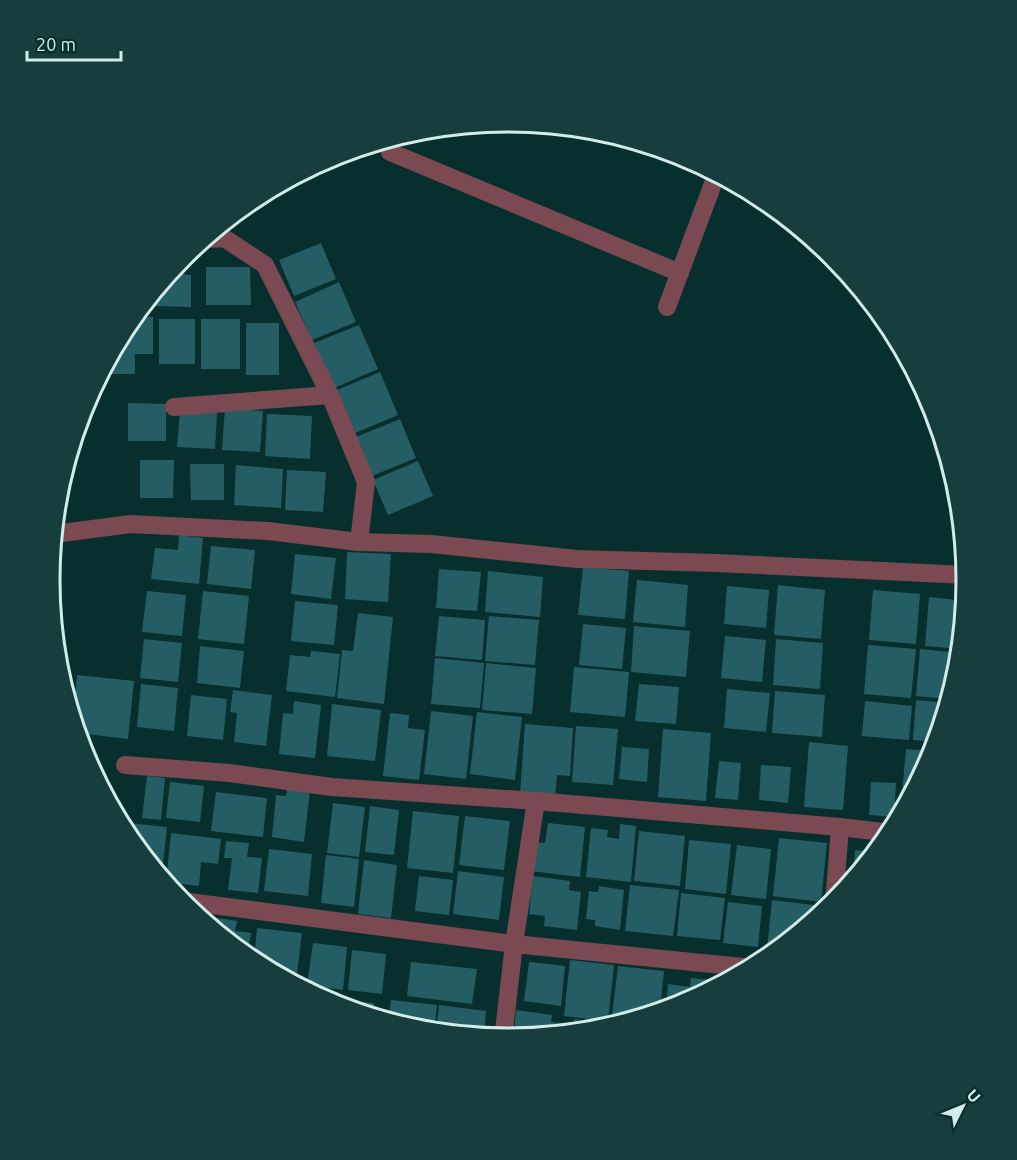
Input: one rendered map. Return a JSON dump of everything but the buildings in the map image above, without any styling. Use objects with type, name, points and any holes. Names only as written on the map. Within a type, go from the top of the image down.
[{"type":"street","points":[[390,152],[680,273]]},
{"type":"street","points":[[667,307],[714,182]]},
{"type":"street","points":[[218,238],[224,238],[266,265],[330,395],[366,482],[359,542]]},
{"type":"street","points":[[174,407],[330,395]]},
{"type":"street","points":[[63,533],[131,524],[268,531],[359,542],[432,544],[577,559],[957,575]]},
{"type":"street","points":[[125,765],[230,773],[332,787],[536,801],[879,832]]},
{"type":"street","points":[[504,1028],[514,944],[536,801]]},
{"type":"street","points":[[835,887],[840,827]]},
{"type":"street","points":[[207,912],[736,966]]}]
